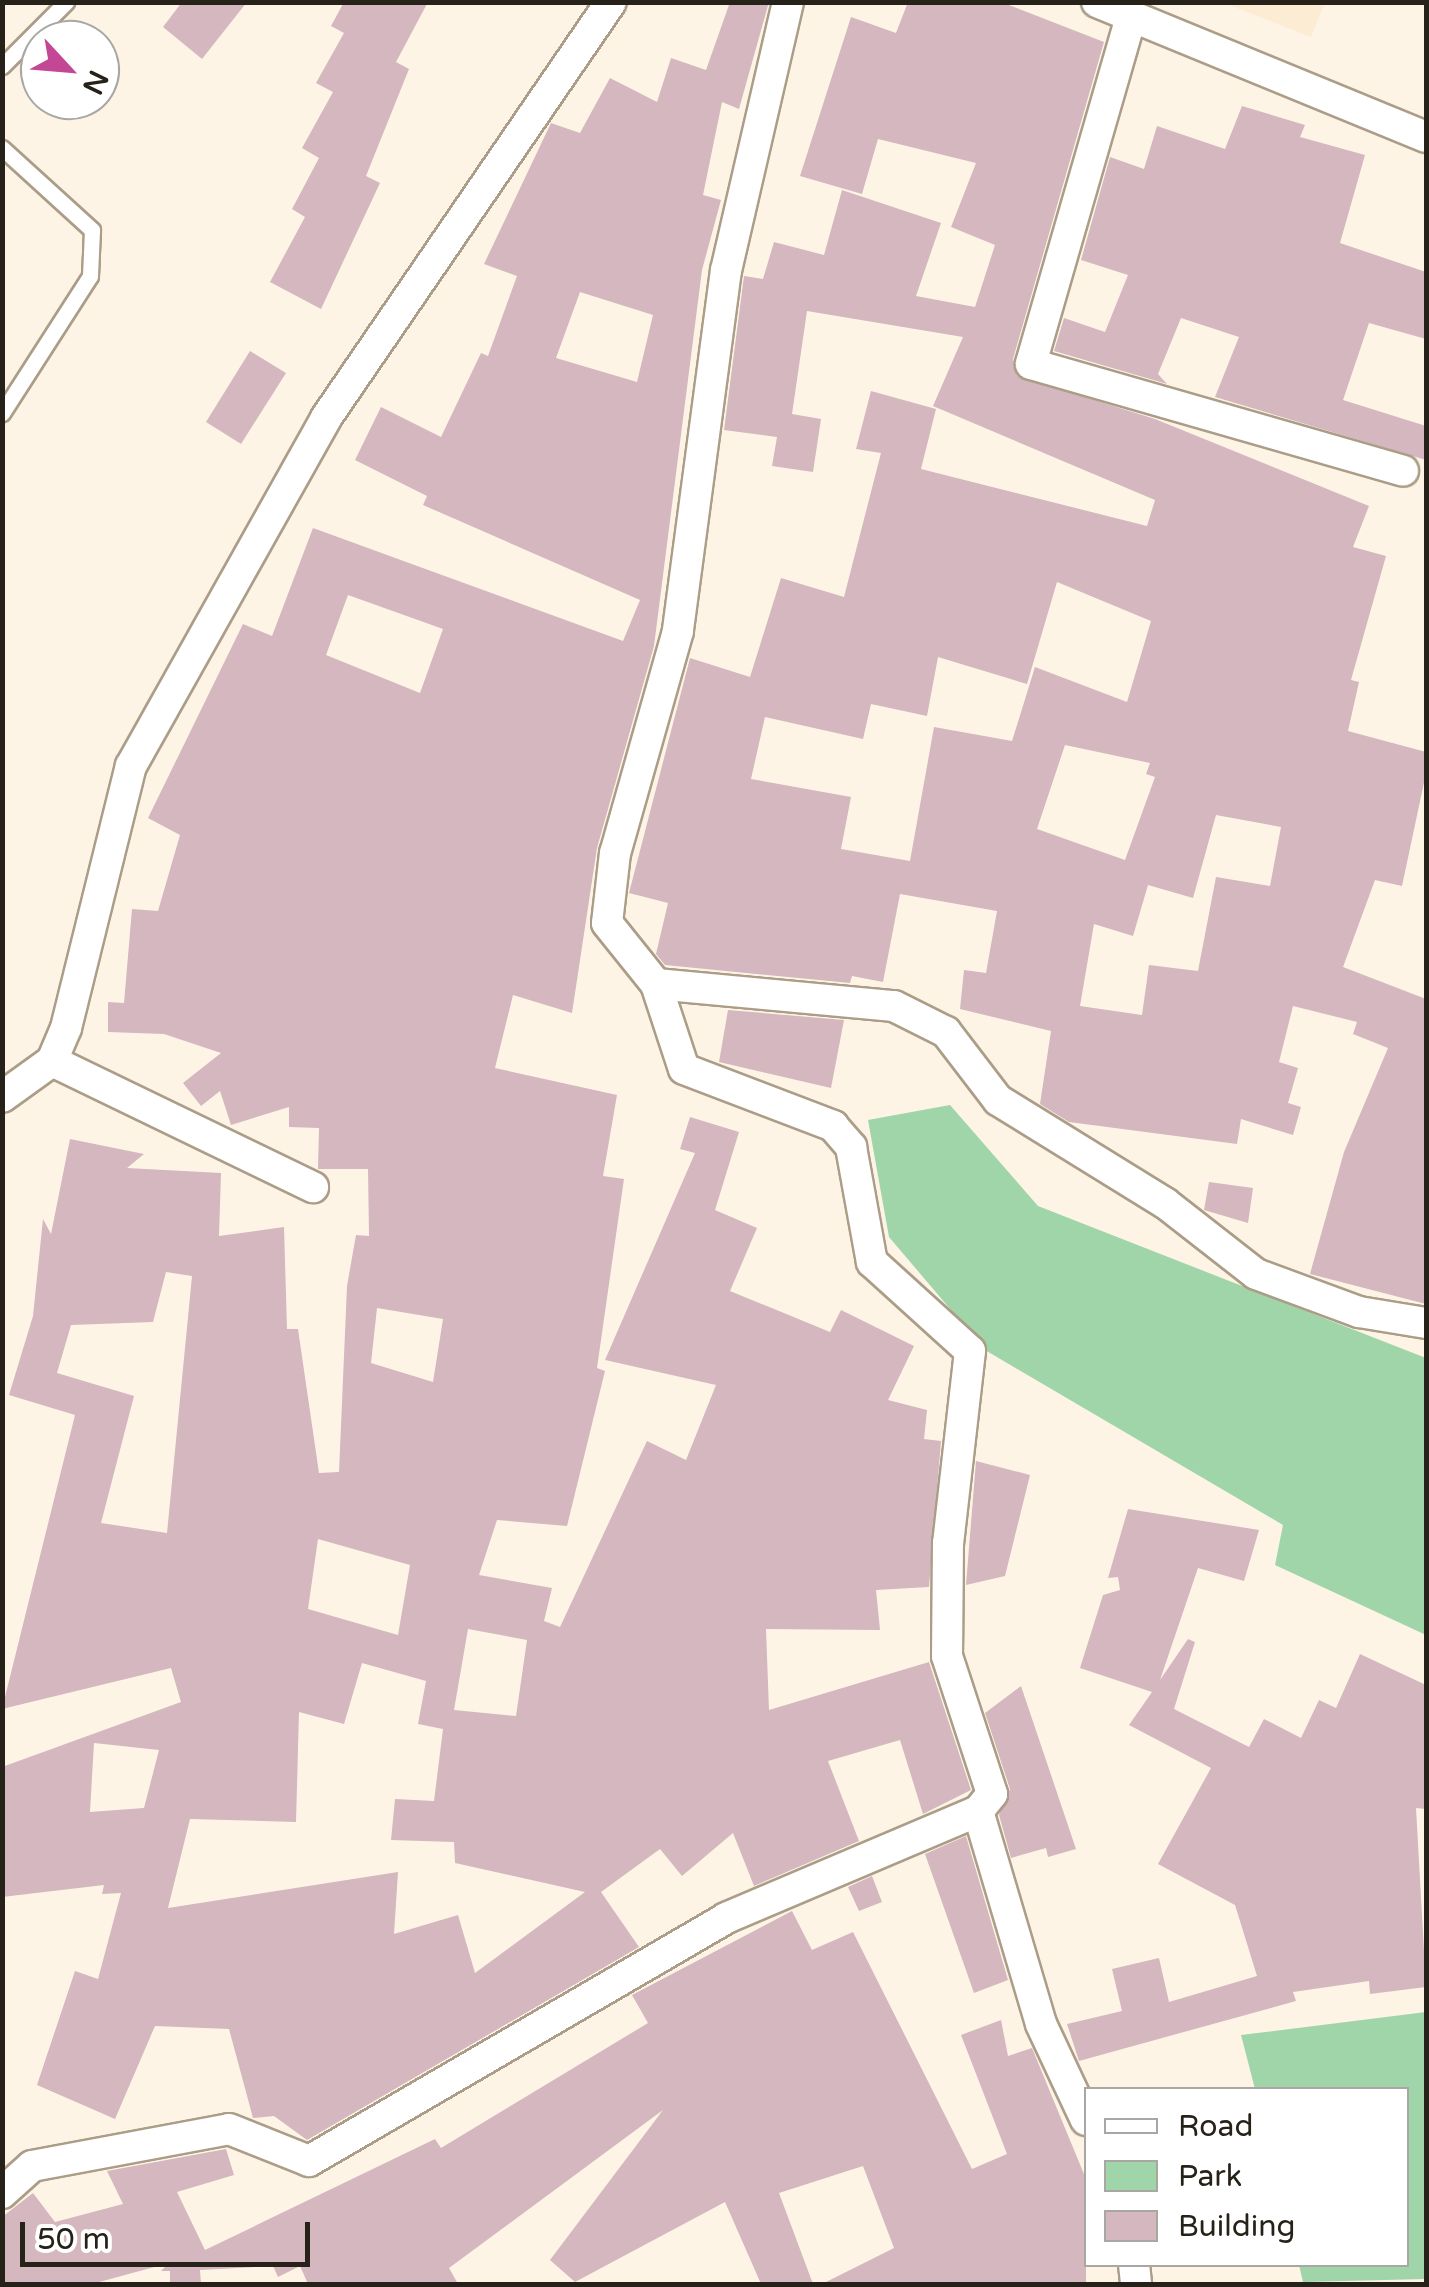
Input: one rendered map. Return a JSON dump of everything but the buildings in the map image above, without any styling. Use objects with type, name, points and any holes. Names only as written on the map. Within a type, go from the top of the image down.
[{"type":"street","points":[[2,1097],[52,1061],[130,766],[326,418],[611,2]]},
{"type":"street","points":[[2,2193],[32,2166],[228,2129],[308,2161],[726,1918],[978,1811],[992,1794],[946,1656],[948,1542],[970,1351],[872,1262],[851,1147],[834,1126],[684,1070],[656,984],[608,923],[615,853],[678,631],[726,270],[788,2]]},
{"type":"street","points":[[1097,2],[1421,120]]},
{"type":"street","points":[[1131,17],[1031,364],[1403,471]]},
{"type":"street","points":[[656,984],[894,1006],[946,1032],[998,1100],[1165,1203],[1256,1274],[1359,1312],[1426,1323]]},
{"type":"street","points":[[52,1061],[313,1187]]},
{"type":"street","points":[[978,1811],[1041,2024],[1084,2116]]},
{"type":"lane","points":[[2,66],[66,2]]},
{"type":"lane","points":[[2,148],[92,230],[90,276],[2,413]]},
{"type":"shaded area","points":[[1224,3],[1325,3],[1311,37]]},
{"type":"green space","points":[[950,1105],[1038,1206],[1426,1358],[1426,1635],[1275,1565],[1283,1525],[985,1350],[889,1237],[868,1120]]},
{"type":"green space","points":[[1426,2012],[1426,2279],[1303,2282],[1299,2267],[1409,2267],[1409,2087],[1254,2087],[1241,2035]]}]
